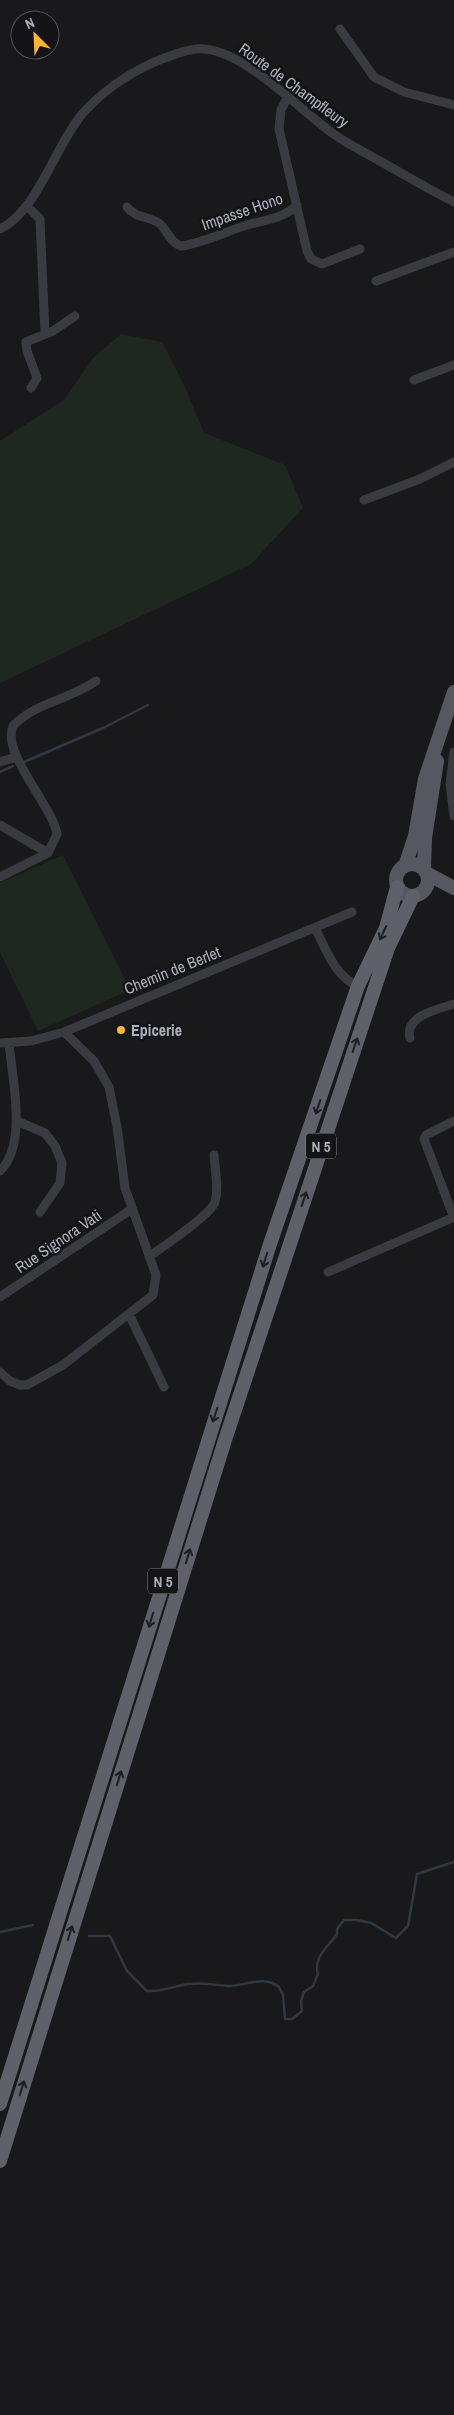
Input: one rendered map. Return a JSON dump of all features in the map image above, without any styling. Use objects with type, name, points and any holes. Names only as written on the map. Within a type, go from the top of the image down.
[{"type":"highway","name":"N 5","points":[[0,2104],[208,1436],[270,1244],[358,986],[386,928],[397,887]]},
{"type":"highway","name":"N 5","points":[[0,2161],[225,1440],[387,953],[418,893]]},
{"type":"highway","points":[[358,986],[363,987],[370,983],[387,953]]},
{"type":"main road","name":"N 5","points":[[397,887],[396,876],[405,866],[415,836],[425,779],[454,692]]},
{"type":"main road","name":"N 5","points":[[418,893],[428,880],[425,871],[425,838],[436,778],[440,735]]},
{"type":"main road","points":[[405,866],[415,864],[454,888]]},
{"type":"main road","points":[[397,887],[404,894],[454,894]]},
{"type":"street","points":[[340,29],[374,77],[404,92],[454,105]]},
{"type":"street","name":"Route de Champfleury","points":[[0,228],[11,222],[27,206],[68,132],[84,112],[114,86],[143,68],[163,58],[196,49],[225,53],[288,96],[335,135],[454,202]]},
{"type":"street","name":"Impasse Hono","points":[[126,207],[137,216],[156,221],[163,226],[171,240],[181,246],[210,239],[246,225],[266,221],[288,213],[297,206],[279,129],[281,110],[288,96]]},
{"type":"street","points":[[27,206],[40,219],[45,334]]},
{"type":"street","points":[[297,206],[307,251],[311,260],[322,264],[360,249]]},
{"type":"street","points":[[376,281],[454,252]]},
{"type":"street","points":[[31,388],[35,384],[36,374],[25,345],[26,342],[53,331],[75,316]]},
{"type":"street","points":[[414,380],[454,365]]},
{"type":"street","points":[[364,500],[420,479],[454,462]]},
{"type":"street","points":[[0,877],[48,853],[56,839],[56,828],[16,757],[10,732],[18,721],[41,706],[75,694],[96,680]]},
{"type":"street","points":[[454,752],[450,791],[454,816]]},
{"type":"street","points":[[0,762],[16,757]]},
{"type":"street","points":[[0,825],[48,853]]},
{"type":"street","name":"Chemin de Berlet","points":[[4,1043],[31,1040],[64,1032],[167,987],[352,912]]},
{"type":"street","points":[[315,928],[339,973],[349,982],[358,986]]},
{"type":"street","points":[[410,1038],[409,1028],[411,1023],[434,1010],[454,1004]]},
{"type":"street","points":[[0,1372],[10,1381],[20,1385],[27,1385],[63,1365],[153,1295],[156,1276],[125,1188],[117,1127],[109,1087],[94,1061],[64,1032]]},
{"type":"street","points":[[0,1171],[6,1166],[16,1137],[17,1121],[4,1043]]},
{"type":"street","points":[[17,1121],[46,1134],[56,1146],[62,1163],[60,1183],[40,1212]]},
{"type":"street","points":[[328,1272],[454,1217],[424,1139],[426,1135],[454,1121]]},
{"type":"street","points":[[149,1257],[202,1217],[214,1204],[217,1192],[214,1155]]},
{"type":"street","name":"Rue Signora Vati","points":[[0,1297],[132,1208]]},
{"type":"street","points":[[129,1314],[164,1387]]},
{"type":"shaded area","points":[[121,334],[162,342],[184,385],[204,433],[285,465],[303,508],[251,564],[0,683],[0,441],[65,399],[93,358]]},
{"type":"shaded area","points":[[63,855],[130,990],[38,1031],[0,952],[0,883]]},
{"type":"waterway","points":[[24,762],[103,728],[148,705]]},
{"type":"waterway","points":[[0,772],[13,766]]},
{"type":"waterway","points":[[89,1936],[110,1936],[127,1971],[147,1991],[158,1991],[194,1983],[233,1986],[267,1981],[279,1987],[283,1995],[285,2019],[292,2019],[302,2011],[301,2001],[304,1992],[313,1986],[318,1974],[319,1957],[337,1934],[337,1929],[344,1920],[371,1923],[396,1938],[408,1926],[417,1874],[454,1862]]},
{"type":"waterway","points":[[0,1932],[33,1925]]},
{"type":"place","name":"Epicerie","points":[[121,1030]]}]
